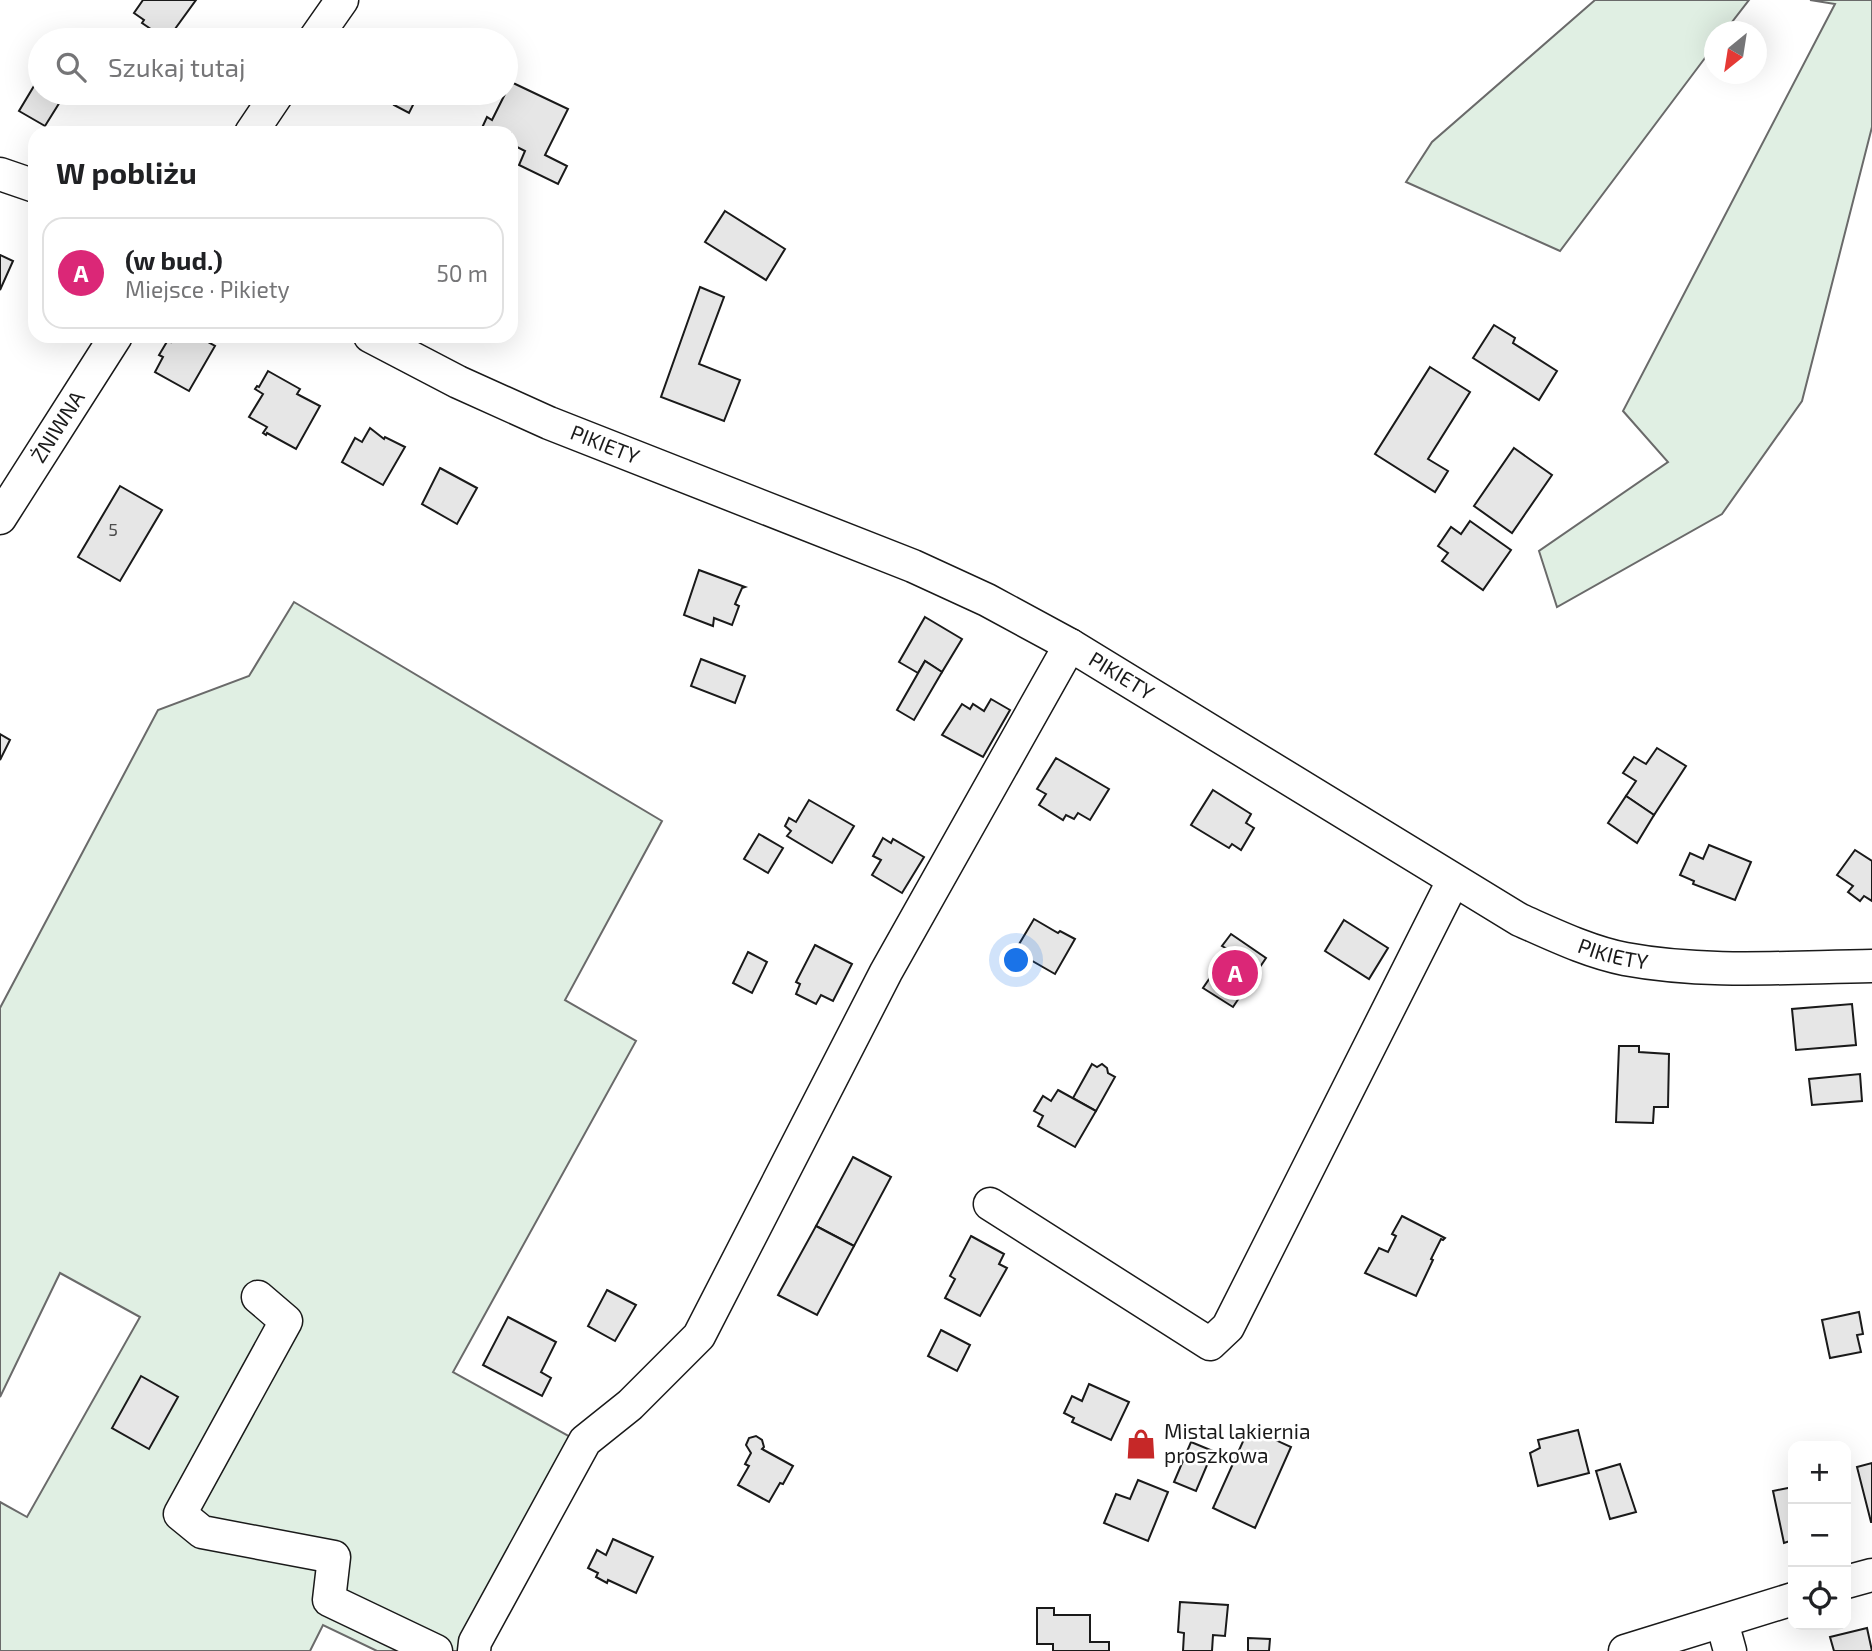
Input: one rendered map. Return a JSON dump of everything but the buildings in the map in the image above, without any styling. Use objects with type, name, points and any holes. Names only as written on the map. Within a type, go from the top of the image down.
[{"type":"street","points":[[322,28],[342,0]]},
{"type":"street","points":[[256,126],[270,105]]},
{"type":"street","points":[[0,174],[28,184]]},
{"type":"street","name":"ŻNIWNA","points":[[0,518],[112,343]]},
{"type":"street","name":"PIKIETY","points":[[383,343],[458,382],[549,423],[913,566],[987,600],[1070,645],[1210,728],[1453,881],[1520,920],[1573,943],[1625,959],[1707,968],[1872,966]]},
{"type":"street","points":[[474,1651],[475,1642],[584,1441],[630,1405],[699,1336],[886,972],[1070,645]]},
{"type":"street","points":[[990,1204],[1210,1345],[1228,1327],[1453,881]]},
{"type":"street","points":[[258,1297],[286,1321],[180,1514],[202,1532],[334,1557],[329,1600],[436,1651]]},
{"type":"street","points":[[1851,1580],[1872,1574]]},
{"type":"street","points":[[1625,1651],[1726,1636],[1788,1602]]},
{"type":"green space","points":[[1595,0],[1749,0],[1733,21],[1704,21],[1704,59],[1560,251],[1406,182],[1432,142]]},
{"type":"green space","points":[[1810,0],[1872,0],[1872,127],[1802,401],[1722,514],[1557,607],[1539,551],[1668,462],[1623,411],[1835,4]]},
{"type":"green space","points":[[294,602],[662,821],[565,1000],[636,1041],[453,1372],[572,1438],[459,1651],[377,1651],[323,1625],[310,1651],[0,1651],[0,1502],[27,1517],[140,1317],[60,1273],[0,1397],[0,1008],[158,710],[249,676]]},
{"type":"place","name":"(w bud.)","points":[[1235,973]]},
{"type":"place","name":"Mistal lakiernia proszkowa","points":[[1141,1444]]}]
